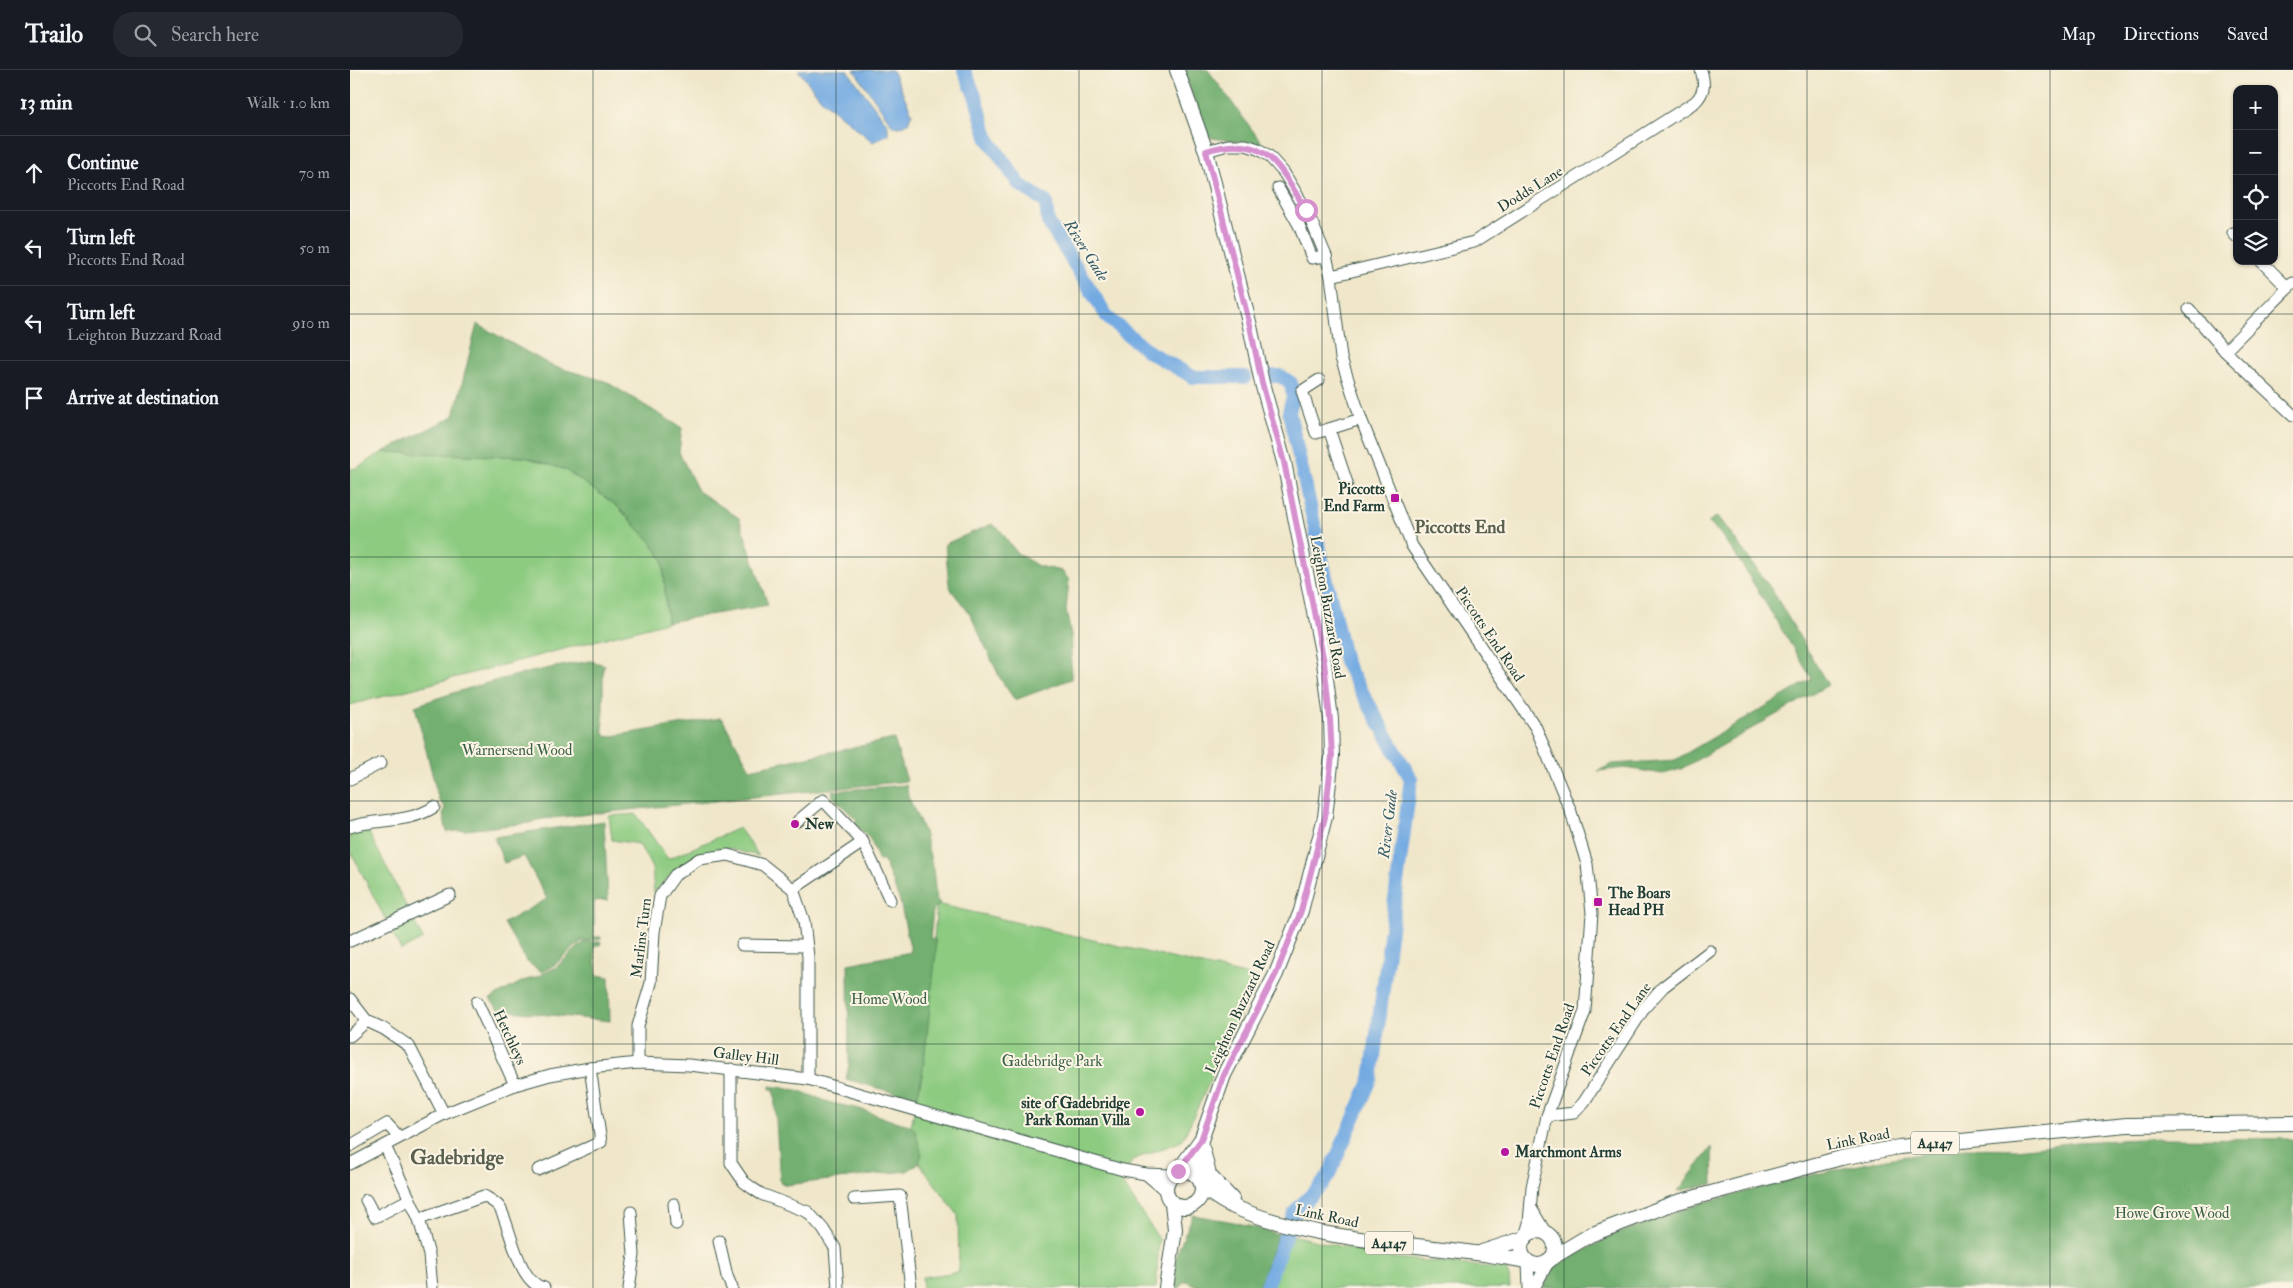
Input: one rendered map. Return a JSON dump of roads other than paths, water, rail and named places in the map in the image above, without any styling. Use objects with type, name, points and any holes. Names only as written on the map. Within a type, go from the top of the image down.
[{"type":"main road","name":"Leighton Buzzard Road","points":[[1177,70],[1206,151],[1250,326],[1262,383],[1286,471],[1324,662],[1332,756],[1325,817],[1301,911],[1276,974],[1224,1075],[1201,1140],[1200,1181]]},
{"type":"main road","name":"Link Road","points":[[1192,1206],[1210,1203],[1230,1206],[1271,1220],[1363,1240],[1479,1253],[1541,1265],[1590,1235],[1674,1203],[1841,1158],[1899,1147],[2127,1125],[2293,1123]]},
{"type":"main road","name":"Leighton Buzzard Road","points":[[1175,1173],[1201,1140]]},
{"type":"main road","points":[[1201,1140],[1209,1175],[1224,1193],[1248,1212]]},
{"type":"main road","points":[[1166,1288],[1175,1230],[1172,1203],[1166,1191],[1168,1181],[1175,1173],[1185,1170],[1200,1181],[1202,1194],[1175,1230]]},
{"type":"main road","name":"Link Road","points":[[1200,1181],[1230,1206]]},
{"type":"main road","points":[[1172,1203],[1179,1207],[1192,1206]]},
{"type":"main road","name":"Link Road","points":[[1479,1253],[1525,1238],[1536,1232],[1565,1238],[1590,1235]]},
{"type":"main road","points":[[1548,1235],[1554,1247],[1550,1260]]},
{"type":"main road","points":[[1525,1238],[1521,1250],[1527,1261]]},
{"type":"street","name":"Dodds Lane","points":[[1331,276],[1474,242],[1695,102],[1702,96],[1704,89],[1701,70]]},
{"type":"street","name":"Piccotts End Road","points":[[1206,151],[1228,145],[1246,145],[1269,156],[1284,173],[1306,210],[1326,256],[1331,276],[1341,358],[1361,419],[1412,546],[1536,728],[1570,812],[1587,864],[1592,913],[1585,1011],[1547,1116],[1532,1186],[1531,1208],[1525,1238]]},
{"type":"street","points":[[1278,188],[1298,225],[1312,258],[1326,256]]},
{"type":"street","points":[[2225,351],[2290,286],[2266,265]]},
{"type":"street","points":[[2189,309],[2225,351],[2293,415]]},
{"type":"street","points":[[1318,380],[1302,391],[1316,433],[1361,419]]},
{"type":"street","points":[[1329,429],[1347,483]]},
{"type":"street","points":[[350,779],[381,763]]},
{"type":"street","points":[[798,822],[823,800],[863,842],[890,900]]},
{"type":"street","points":[[350,827],[362,823],[419,816],[434,807]]},
{"type":"street","points":[[808,1079],[809,981],[804,921],[793,889],[863,842]]},
{"type":"street","name":"Marlins Turn","points":[[638,1063],[638,1026],[651,983],[660,896],[675,875],[699,859],[728,855],[763,865],[793,889]]},
{"type":"street","points":[[350,941],[450,895]]},
{"type":"street","points":[[742,945],[806,946]]},
{"type":"street","name":"Piccotts End Lane","points":[[1547,1116],[1574,1113],[1584,1102],[1646,1007],[1663,987],[1710,951]]},
{"type":"street","points":[[350,999],[367,1021],[384,1029],[409,1046],[444,1114]]},
{"type":"street","name":"Hetchleys","points":[[477,1002],[515,1085]]},
{"type":"street","points":[[350,1036],[367,1021]]},
{"type":"street","name":"Galley Hill","points":[[350,1164],[444,1114],[515,1085],[550,1075],[590,1068],[638,1063],[689,1065],[808,1079],[1123,1170],[1146,1174],[1175,1173]]},
{"type":"street","points":[[538,1170],[600,1142],[590,1068]]},
{"type":"street","points":[[731,1070],[731,1163],[744,1182],[760,1194],[808,1212],[823,1229],[835,1248],[838,1288]]},
{"type":"street","points":[[350,1146],[387,1124],[399,1138]]},
{"type":"street","points":[[384,1146],[419,1219],[430,1255],[432,1288]]},
{"type":"street","points":[[1146,1174],[1166,1191]]},
{"type":"street","points":[[419,1219],[484,1196],[500,1206],[526,1275],[538,1287],[544,1288]]},
{"type":"street","points":[[854,1199],[900,1196],[910,1288]]},
{"type":"street","points":[[366,1200],[375,1217],[410,1199]]},
{"type":"street","points":[[674,1204],[676,1224]]},
{"type":"street","points":[[1531,1208],[1548,1235]]},
{"type":"street","points":[[629,1288],[634,1255],[631,1212]]},
{"type":"street","points":[[719,1241],[726,1276],[732,1288]]},
{"type":"street","points":[[1534,1288],[1550,1260]]},
{"type":"street","points":[[1527,1261],[1529,1288]]},
{"type":"water","points":[[798,70],[847,70],[888,125],[888,134],[873,142],[822,100]]},
{"type":"water","points":[[854,70],[892,70],[912,113],[908,123],[899,127],[893,126]]},
{"type":"waterway","name":"River Gade","points":[[964,70],[976,98],[987,137],[1019,184],[1046,202],[1048,222],[1108,318],[1149,352],[1193,377],[1245,377]]},
{"type":"waterway","name":"River Gade","points":[[1265,1288],[1294,1214],[1329,1175],[1371,1079],[1411,779],[1345,662],[1289,412],[1293,397],[1291,383],[1280,376],[1269,376]]},
{"type":"place","name":"Piccotts End Farm","points":[[1395,498]]},
{"type":"place","name":"New","points":[[795,824]]},
{"type":"place","name":"The Boars Head PH","points":[[1598,902]]},
{"type":"place","name":"site of Gadebridge Park Roman Villa","points":[[1140,1112]]},
{"type":"place","name":"Marchmont Arms","points":[[1505,1152]]},
{"type":"district","name":"Piccotts End","points":[[1460,527]]},
{"type":"district","name":"Gadebridge","points":[[457,1157]]},
{"type":"park label","name":"Warnersend Wood","points":[[517,750]]},
{"type":"park label","name":"Home Wood","points":[[889,999]]},
{"type":"park label","name":"Gadebridge Park","points":[[1052,1061]]},
{"type":"park label","name":"Howe Grove Wood","points":[[2172,1213]]}]
